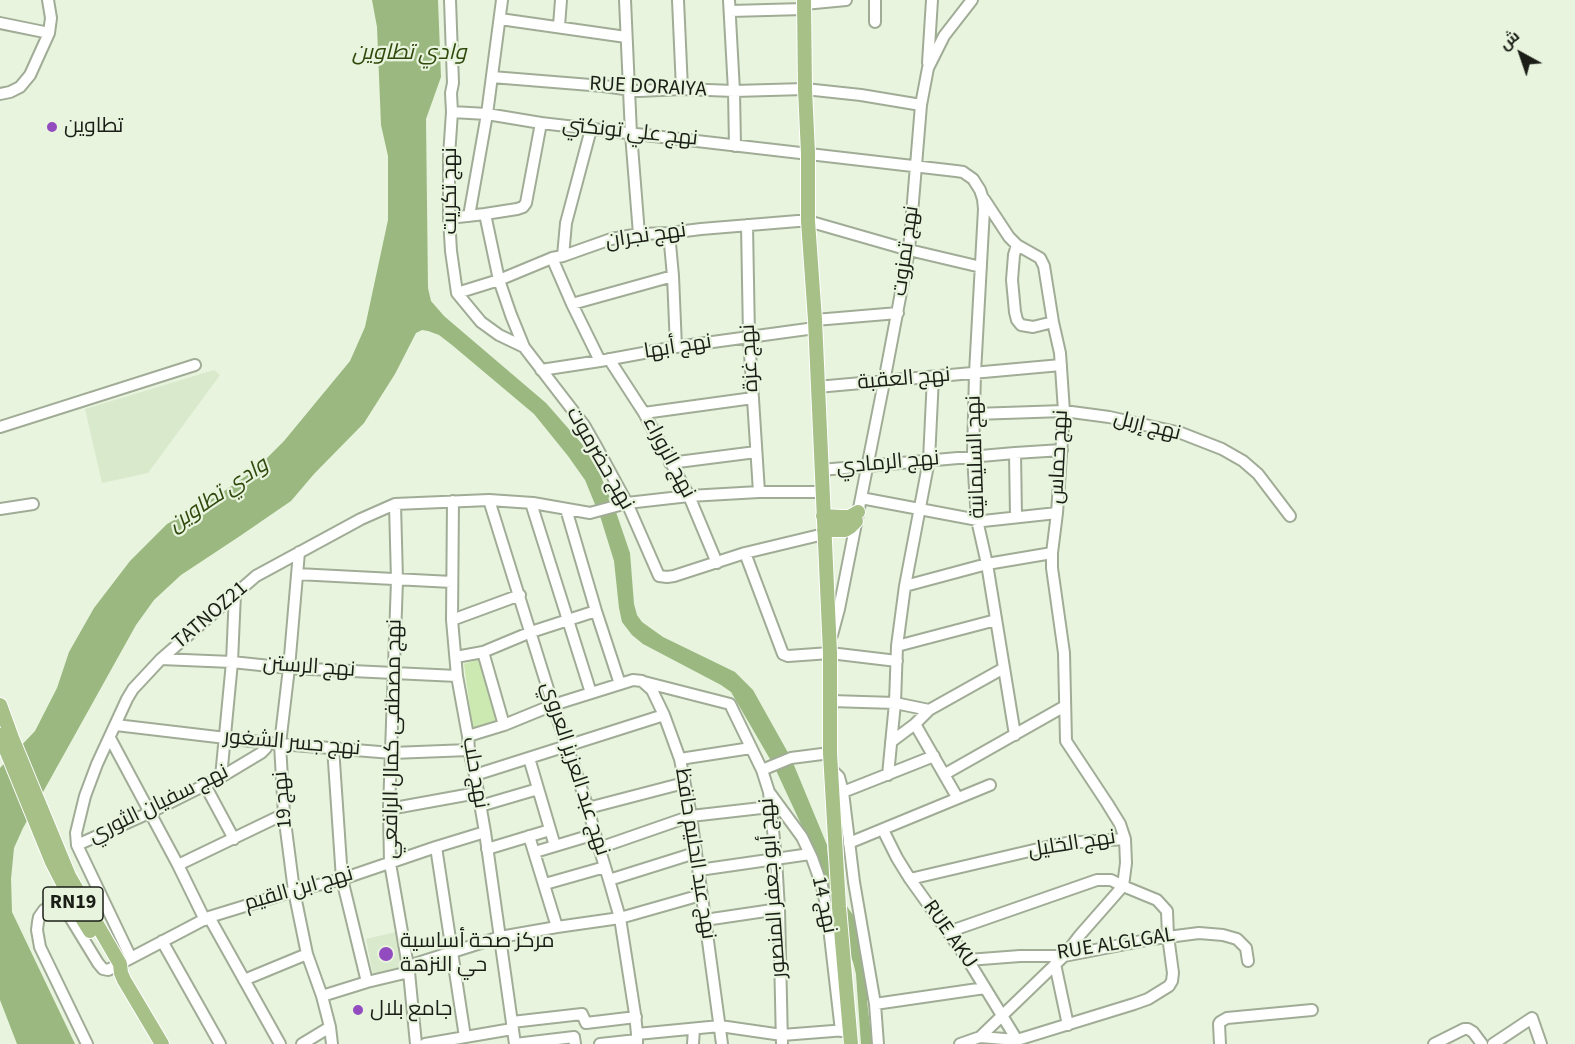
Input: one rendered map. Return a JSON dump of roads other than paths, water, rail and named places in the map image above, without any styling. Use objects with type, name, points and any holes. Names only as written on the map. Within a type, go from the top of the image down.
[{"type":"main road","points":[[804,4],[808,222],[830,650],[830,753],[846,1030],[851,1044]]},
{"type":"main road","points":[[823,516],[857,517]]},
{"type":"main road","points":[[824,532],[845,530],[857,517]]},
{"type":"main road","name":"RN19","points":[[0,705],[5,739],[41,824],[60,880],[121,966],[162,1044]]},
{"type":"street","points":[[0,94],[15,90],[28,79],[49,33],[51,18],[48,0]]},
{"type":"street","name":"نهج تكريت","points":[[450,0],[453,72],[449,218],[457,293]]},
{"type":"street","points":[[469,216],[487,114],[502,0]]},
{"type":"street","points":[[559,26],[561,0]]},
{"type":"street","points":[[625,0],[631,134],[639,234]]},
{"type":"street","points":[[678,0],[682,89]]},
{"type":"street","points":[[735,146],[729,5],[804,4],[846,0]]},
{"type":"street","points":[[875,0],[875,21]]},
{"type":"street","points":[[928,68],[932,0]]},
{"type":"street","name":"نهج تمزوت","points":[[830,650],[909,249],[921,105],[928,68],[944,36],[972,0]]},
{"type":"street","points":[[501,20],[559,26],[626,37]]},
{"type":"street","points":[[0,23],[49,33]]},
{"type":"street","name":"RUE DORAIYA","points":[[492,77],[603,86],[629,91],[805,89],[921,105]]},
{"type":"street","name":"نهج علي تونكتي","points":[[452,112],[487,114],[631,134],[963,171],[973,179]]},
{"type":"street","points":[[449,218],[523,207],[526,203],[541,123]]},
{"type":"street","points":[[557,257],[591,129]]},
{"type":"street","name":"نهج السليمانية","points":[[973,179],[980,190],[984,209],[973,456],[977,520],[987,564],[1015,735]]},
{"type":"street","name":"نهج حماس","points":[[983,199],[1009,237],[1017,245],[1041,258],[1062,364],[1064,411],[1052,568],[1064,653],[1064,733],[1066,741]]},
{"type":"street","name":"نهج حضرموت","points":[[485,214],[499,280],[525,347],[584,425],[627,503],[657,572],[662,577],[674,576],[717,562]]},
{"type":"street","name":"نهج نجران","points":[[457,293],[499,280],[611,238],[747,225],[808,222],[981,267]]},
{"type":"street","name":"نهج غزة","points":[[747,225],[749,337],[759,492]]},
{"type":"street","points":[[669,233],[676,347]]},
{"type":"street","points":[[1017,245],[1012,280],[1017,320],[1020,325],[1033,327],[1053,322]]},
{"type":"street","name":"نهج الزوراء","points":[[557,257],[572,304],[605,360],[644,413],[689,496],[717,562]]},
{"type":"street","points":[[572,304],[673,276]]},
{"type":"street","points":[[457,293],[481,322],[499,335],[525,347]]},
{"type":"street","name":"نهج أبها","points":[[541,370],[749,337],[815,324],[898,313]]},
{"type":"street","name":"نهج العقبة","points":[[817,387],[1062,364]]},
{"type":"street","points":[[0,427],[195,365]]},
{"type":"street","points":[[888,775],[895,703],[897,646],[905,586],[929,460],[933,377]]},
{"type":"street","points":[[644,413],[753,398]]},
{"type":"street","name":"نهج إربل","points":[[974,414],[1064,411],[1108,417],[1181,434],[1222,449],[1243,460],[1258,474],[1290,516]]},
{"type":"street","name":"نهج الرمادي","points":[[821,470],[1062,450]]},
{"type":"street","points":[[670,463],[756,452]]},
{"type":"street","points":[[1015,453],[1016,517]]},
{"type":"street","points":[[627,503],[689,496],[759,492],[823,492]]},
{"type":"street","points":[[861,498],[990,522],[1057,513]]},
{"type":"street","name":"TATNOZ21","points":[[76,845],[76,833],[85,796],[97,764],[133,689],[161,659],[256,576],[361,519],[395,504],[489,500],[531,502],[585,513],[627,503]]},
{"type":"street","name":"نهج عبد العزيز العروي","points":[[489,500],[588,808],[620,918],[636,1017],[637,1039]]},
{"type":"street","name":"نهج حلب","points":[[453,501],[452,620],[457,676],[485,832],[515,1044]]},
{"type":"street","points":[[531,502],[591,693]]},
{"type":"street","points":[[0,509],[33,504]]},
{"type":"street","name":"نهج مصطفى كمال الرافعي","points":[[395,504],[397,580],[389,809],[390,863],[409,969],[416,1044]]},
{"type":"street","points":[[566,509],[620,684]]},
{"type":"street","points":[[717,562],[824,532]]},
{"type":"street","name":"نهج 19","points":[[299,552],[280,744],[284,814],[294,891],[307,954],[322,996],[332,1044]]},
{"type":"street","points":[[745,554],[783,654],[788,656],[830,650],[897,661]]},
{"type":"street","points":[[905,586],[987,564],[1052,554]]},
{"type":"street","points":[[297,574],[452,582]]},
{"type":"street","points":[[221,777],[236,593]]},
{"type":"street","points":[[452,620],[520,595]]},
{"type":"street","points":[[456,657],[483,652],[531,632],[596,611]]},
{"type":"street","points":[[897,646],[996,620]]},
{"type":"street","points":[[483,652],[504,725]]},
{"type":"street","name":"نهج الرستن","points":[[161,659],[457,676]]},
{"type":"street","points":[[891,742],[929,710],[1004,668]]},
{"type":"street","points":[[468,736],[504,725],[554,705],[636,680]]},
{"type":"street","name":"نهج أبو جعفر المنصور","points":[[636,680],[730,704],[762,770],[769,792],[776,860],[782,1039]]},
{"type":"street","name":"نهج عبد الحليم حافظ","points":[[636,680],[646,684],[651,690],[664,715],[680,759],[699,870],[722,1044]]},
{"type":"street","points":[[831,701],[895,703],[929,710]]},
{"type":"street","points":[[945,774],[1065,706]]},
{"type":"street","points":[[475,775],[664,715]]},
{"type":"street","points":[[915,724],[957,797]]},
{"type":"street","name":"نهج جسر الشغور","points":[[116,725],[268,743],[392,753],[469,750]]},
{"type":"street","points":[[110,738],[207,919],[280,1044]]},
{"type":"street","name":"نهج الخليل","points":[[910,879],[1067,843],[1125,839],[1112,810],[1066,741]]},
{"type":"street","name":"نهج سفيان الثوري","points":[[76,845],[149,813],[221,777],[261,753],[268,743]]},
{"type":"street","points":[[333,747],[342,879],[367,982]]},
{"type":"street","points":[[680,759],[751,748]]},
{"type":"street","points":[[762,770],[790,758],[830,753]]},
{"type":"street","points":[[843,792],[934,756]]},
{"type":"street","points":[[529,758],[555,846]]},
{"type":"street","points":[[831,771],[839,777],[843,792],[860,918],[875,1004],[878,1044]]},
{"type":"street","points":[[588,808],[684,783]]},
{"type":"street","points":[[205,784],[234,839]]},
{"type":"street","points":[[849,843],[990,784]]},
{"type":"street","points":[[480,806],[538,789]]},
{"type":"street","name":"نهج 14","points":[[769,792],[802,837],[822,886],[846,1030]]},
{"type":"street","points":[[389,809],[477,793]]},
{"type":"street","points":[[599,848],[691,816],[770,807]]},
{"type":"street","points":[[178,865],[284,814]]},
{"type":"street","points":[[487,849],[550,830]]},
{"type":"street","name":"RUE AKU","points":[[883,830],[910,879],[968,960],[1017,1040]]},
{"type":"street","name":"نهج ابن القيم","points":[[121,966],[162,941],[207,919],[294,891],[342,879],[485,832]]},
{"type":"street","points":[[535,852],[595,834]]},
{"type":"street","points":[[530,836],[557,927]]},
{"type":"street","points":[[980,1037],[1059,960],[1123,886],[1126,863],[1125,839]]},
{"type":"street","points":[[76,845],[121,966],[106,970],[100,966],[65,909],[59,905],[44,910],[39,917],[37,930],[40,947],[87,1044]]},
{"type":"street","points":[[436,847],[465,1037]]},
{"type":"street","points":[[609,880],[695,853]]},
{"type":"street","points":[[699,870],[810,854]]},
{"type":"street","points":[[545,884],[605,867]]},
{"type":"street","points":[[948,932],[1097,880],[1111,880],[1157,900],[1167,911],[1173,973],[1169,986],[1148,999],[1134,1004],[1017,1040],[980,1037],[960,1044]]},
{"type":"street","points":[[322,996],[500,938],[620,918],[701,895]]},
{"type":"street","points":[[705,921],[778,909]]},
{"type":"street","name":"RUE ALGLGAL","points":[[968,960],[1020,956],[1059,960],[1168,936],[1199,933],[1237,939],[1246,948],[1248,961]]},
{"type":"street","points":[[162,941],[220,1044]]},
{"type":"street","points":[[244,980],[307,954]]},
{"type":"street","points":[[1059,960],[1068,1025]]},
{"type":"street","points":[[875,1004],[985,988]]},
{"type":"street","points":[[1220,1044],[1219,1024],[1227,1018],[1312,1010]]},
{"type":"street","points":[[425,1044],[582,1014],[586,1023],[636,1017]]},
{"type":"street","points":[[1493,1044],[1532,1018],[1541,1044]]},
{"type":"street","points":[[600,1044],[720,1026],[782,1039],[846,1030]]},
{"type":"street","points":[[302,1044],[330,1028]]},
{"type":"street","points":[[693,1044],[694,1029]]},
{"type":"street","points":[[1434,1044],[1464,1029],[1473,1032],[1482,1044]]},
{"type":"street","points":[[1046,1031],[1050,1044]]},
{"type":"street","points":[[515,1044],[574,1037],[575,1044]]},
{"type":"water","name":"وادي تطاوين","points":[[372,0],[438,0],[441,77],[426,119],[428,288],[431,301],[444,316],[546,403],[582,444],[599,472],[630,553],[634,604],[642,622],[663,637],[735,672],[753,690],[791,758],[827,845],[828,858],[832,867],[833,915],[813,850],[774,766],[731,692],[643,644],[622,622],[614,561],[601,519],[585,480],[534,414],[439,335],[422,330],[416,333],[395,374],[364,423],[291,501],[181,575],[154,600],[136,625],[14,848],[11,879],[12,912],[75,1044],[17,1044],[0,1000],[0,768],[35,731],[57,688],[69,652],[94,608],[130,561],[167,524],[217,496],[256,469],[284,441],[350,361],[365,327],[388,220],[388,156],[381,125],[377,27]]},
{"type":"water","points":[[846,905],[858,922],[872,1044],[861,1044],[856,974],[847,937]]},
{"type":"waterway","points":[[855,949],[863,967],[865,994]]},
{"type":"place","name":"تطاوين","points":[[52,127]]},
{"type":"place","name":"مركز صحة أساسية حي النزهة","points":[[386,954]]},
{"type":"place","name":"جامع بلال","points":[[358,1010]]}]
